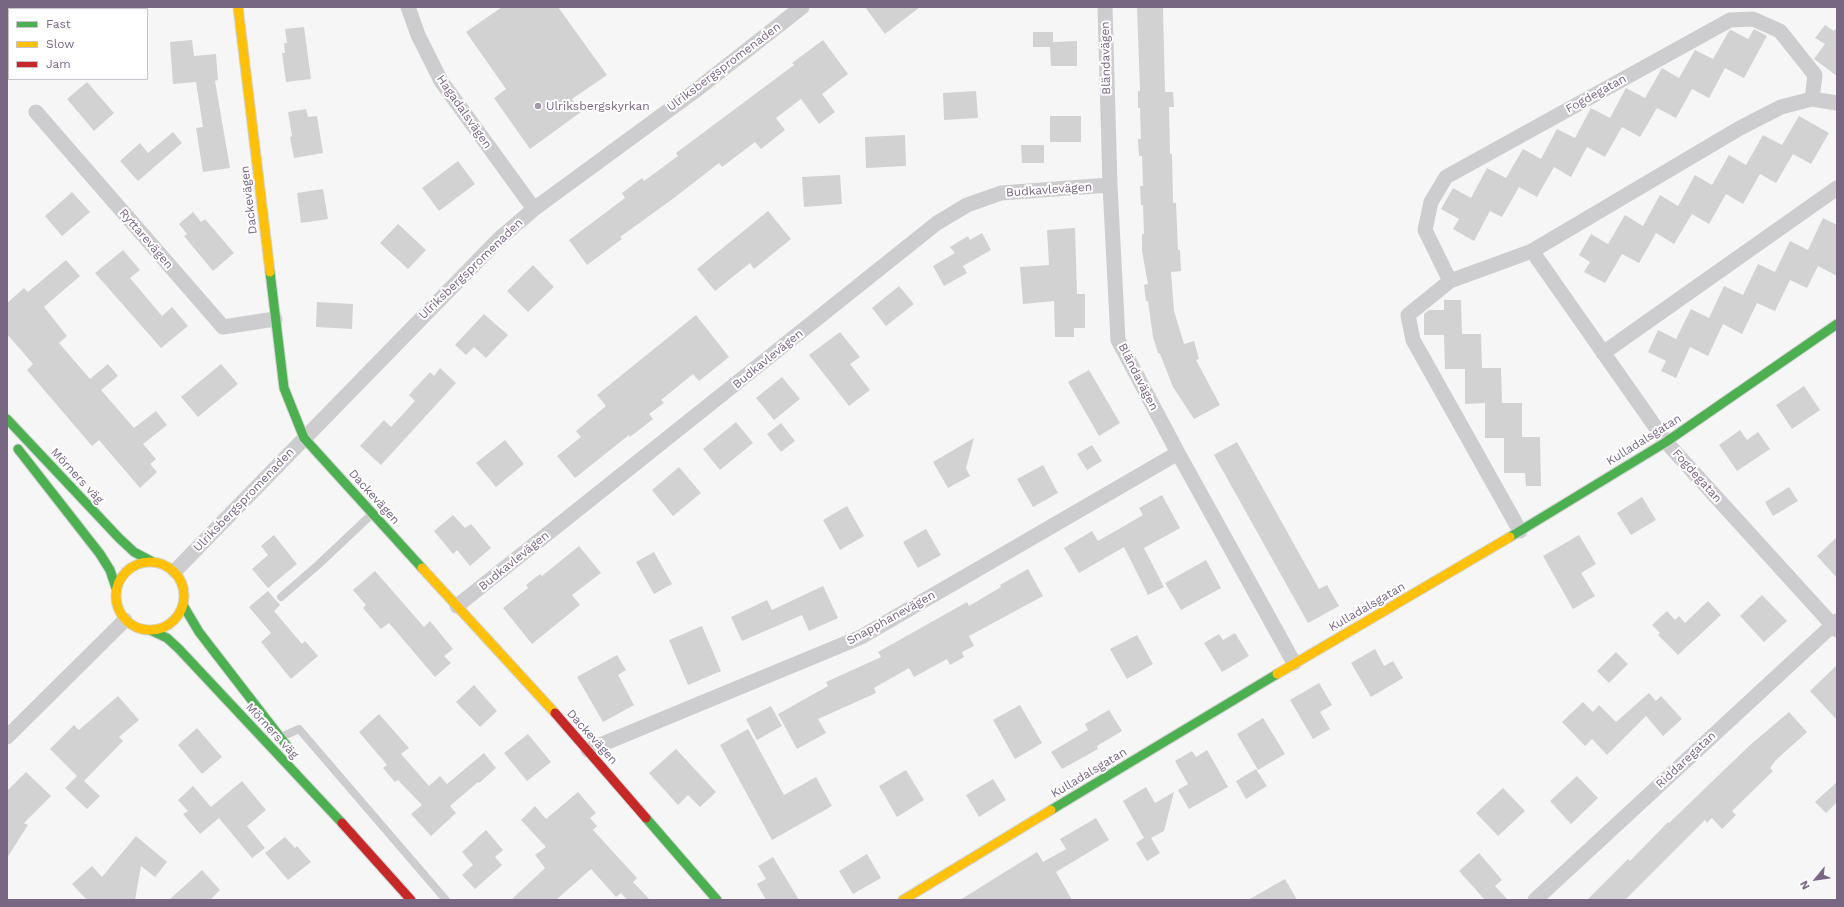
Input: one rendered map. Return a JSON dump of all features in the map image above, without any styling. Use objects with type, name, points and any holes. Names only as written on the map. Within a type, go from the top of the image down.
[{"type":"street","name":"Dackevägen","points":[[238,7],[284,388],[304,438],[588,750],[717,900]]},
{"type":"street","name":"Hagadalsvägen","points":[[408,7],[418,35],[441,81],[534,209]]},
{"type":"street","name":"Ulriksbergspromenaden","points":[[175,571],[485,252],[534,209],[696,90],[802,7]]},
{"type":"street","name":"Bländavägen","points":[[1105,7],[1110,185],[1118,340],[1178,453],[1294,663]]},
{"type":"street","name":"Fogdegatan","points":[[1450,281],[1425,230],[1431,202],[1446,177],[1730,20],[1753,19],[1780,31],[1815,75],[1812,99]]},
{"type":"street","points":[[1520,531],[1412,340],[1408,315],[1450,281],[1532,250],[1740,128],[1781,107],[1812,99],[1837,103]]},
{"type":"street","name":"Ryttarevägen","points":[[36,112],[223,327],[275,319]]},
{"type":"street","name":"Budkavlevägen","points":[[457,606],[937,224],[967,205],[1001,193],[1110,185]]},
{"type":"street","points":[[1603,353],[1837,188]]},
{"type":"street","name":"Fogdegatan","points":[[1532,250],[1666,442],[1835,625]]},
{"type":"street","name":"Kulladalsgatan","points":[[903,900],[1294,663],[1520,531],[1666,442],[1837,324]]},
{"type":"street","name":"Mörners väg","points":[[7,419],[119,538],[134,552],[151,561]]},
{"type":"street","points":[[12,441],[100,554],[110,570],[116,588],[117,608],[125,620],[134,627],[152,630],[158,629],[172,623],[183,605],[183,585],[175,571],[165,564],[151,561],[140,562],[127,569],[118,581],[116,588]]},
{"type":"street","name":"Snapphanevägen","points":[[588,750],[861,637],[1178,453]]},
{"type":"street","name":"Mörners väg","points":[[183,605],[199,632],[294,755]]},
{"type":"street","points":[[7,737],[125,620]]},
{"type":"street","name":"Riddaregatan","points":[[1535,900],[1835,625]]},
{"type":"street","name":"Mörners väg","points":[[152,630],[167,638],[179,649],[370,853],[411,900]]},
{"type":"street","name":"Mörners väg","points":[[309,774],[370,853]]},
{"type":"lane","points":[[280,597],[319,564],[373,514]]},
{"type":"lane","name":"Mörners väg","points":[[280,737],[298,729],[446,900]]},
{"type":"building","points":[[502,7],[558,7],[607,75],[572,99],[581,112],[530,149],[494,98],[506,89],[466,32]]},
{"type":"building","points":[[865,7],[920,7],[885,34]]},
{"type":"building","points":[[1137,7],[1163,7],[1165,92],[1173,92],[1174,107],[1169,107],[1170,154],[1172,154],[1173,203],[1176,203],[1178,250],[1180,250],[1181,271],[1171,272],[1174,311],[1184,344],[1194,341],[1199,359],[1196,360],[1220,405],[1194,419],[1173,387],[1160,354],[1158,353],[1153,337],[1148,301],[1146,301],[1144,285],[1148,284],[1142,251],[1142,234],[1144,234],[1143,205],[1141,205],[1140,186],[1143,186],[1142,156],[1139,156],[1138,139],[1141,139],[1140,108],[1138,108],[1138,91],[1140,91]]},
{"type":"building","points":[[1825,25],[1834,31],[1837,27],[1837,76],[1814,59],[1825,44],[1815,38]]},
{"type":"building","points":[[304,27],[311,79],[286,82],[282,53],[285,53],[284,43],[287,43],[285,29]]},
{"type":"building","points":[[1754,29],[1767,36],[1744,78],[1725,68],[1709,98],[1692,89],[1676,118],[1657,108],[1640,137],[1622,127],[1605,157],[1587,147],[1571,177],[1554,167],[1537,197],[1519,187],[1502,217],[1490,211],[1474,241],[1453,229],[1459,219],[1441,209],[1453,188],[1471,198],[1487,168],[1506,178],[1523,149],[1541,159],[1557,129],[1575,138],[1591,108],[1610,118],[1626,88],[1645,98],[1662,68],[1679,78],[1695,50],[1713,59],[1729,31],[1731,30],[1748,39]]},
{"type":"building","points":[[1033,32],[1053,32],[1053,42],[1077,41],[1077,66],[1051,66],[1050,47],[1033,47]]},
{"type":"building","points":[[192,40],[194,56],[216,54],[218,80],[215,81],[230,168],[203,172],[196,128],[203,127],[196,82],[173,84],[170,42]]},
{"type":"building","points":[[823,40],[848,74],[822,94],[835,112],[819,124],[801,99],[776,118],[785,130],[761,149],[755,142],[722,167],[719,163],[620,237],[622,239],[587,265],[569,240],[625,198],[622,193],[642,178],[644,181],[678,156],[676,153],[794,65],[792,63]]},
{"type":"building","points":[[87,82],[114,113],[94,131],[67,99]]},
{"type":"building","points":[[976,91],[978,118],[944,120],[943,93]]},
{"type":"building","points":[[306,109],[308,117],[317,116],[323,153],[294,158],[290,137],[292,136],[288,112]]},
{"type":"building","points":[[1050,116],[1081,116],[1081,142],[1050,142]]},
{"type":"building","points":[[1799,116],[1829,133],[1811,164],[1793,154],[1776,183],[1760,174],[1743,204],[1726,194],[1709,224],[1692,214],[1674,244],[1656,233],[1639,263],[1622,254],[1605,283],[1584,272],[1590,262],[1579,255],[1591,234],[1608,244],[1625,215],[1643,226],[1660,195],[1678,206],[1695,175],[1712,185],[1729,155],[1746,165],[1763,135],[1782,145]]},
{"type":"building","points":[[173,132],[182,143],[138,181],[120,161],[140,143],[148,153]]},
{"type":"building","points":[[905,135],[906,166],[866,168],[865,137]]},
{"type":"building","points":[[1021,145],[1044,145],[1044,163],[1022,163]]},
{"type":"building","points":[[458,161],[475,184],[439,211],[422,188]]},
{"type":"building","points":[[840,175],[842,204],[804,207],[802,177]]},
{"type":"building","points":[[323,189],[328,219],[301,223],[297,193]]},
{"type":"building","points":[[72,192],[90,212],[62,236],[45,216]]},
{"type":"building","points":[[768,211],[791,239],[754,269],[750,263],[715,291],[697,269]]},
{"type":"building","points":[[193,212],[201,222],[205,219],[234,253],[213,271],[184,236],[187,234],[179,224]]},
{"type":"building","points":[[1823,218],[1837,225],[1837,276],[1818,266],[1807,288],[1790,280],[1775,311],[1757,303],[1742,334],[1723,324],[1708,356],[1690,347],[1676,378],[1661,371],[1666,361],[1648,352],[1658,330],[1676,339],[1691,309],[1709,318],[1724,286],[1743,295],[1758,264],[1775,272],[1790,241],[1808,250]]},
{"type":"building","points":[[398,224],[426,250],[408,269],[380,243]]},
{"type":"building","points":[[1075,228],[1077,294],[1085,294],[1085,328],[1074,328],[1074,337],[1055,337],[1054,301],[1023,304],[1020,267],[1049,265],[1047,230]]},
{"type":"building","points":[[982,233],[991,250],[963,266],[967,273],[944,286],[933,266],[955,253],[950,247],[968,236],[970,240]]},
{"type":"building","points":[[123,250],[140,270],[130,278],[162,316],[172,307],[188,326],[161,348],[95,273]]},
{"type":"building","points":[[66,260],[80,276],[44,307],[67,336],[59,343],[90,379],[108,364],[118,376],[101,390],[134,428],[156,411],[167,425],[143,444],[156,459],[150,464],[157,472],[140,488],[99,440],[92,446],[27,370],[33,364],[7,334],[7,303],[24,288],[28,292]]},
{"type":"building","points":[[533,265],[554,287],[528,312],[507,291]]},
{"type":"building","points":[[899,286],[914,304],[886,326],[872,308]]},
{"type":"building","points":[[1444,300],[1461,300],[1462,334],[1481,334],[1482,368],[1501,368],[1502,403],[1522,403],[1522,437],[1540,437],[1541,486],[1526,486],[1525,473],[1504,473],[1504,438],[1485,438],[1485,403],[1465,404],[1465,369],[1445,369],[1444,335],[1424,335],[1424,314],[1429,310],[1444,310]]},
{"type":"building","points":[[317,302],[353,304],[352,329],[316,327]]},
{"type":"building","points":[[484,314],[508,335],[486,358],[474,347],[466,355],[455,345]]},
{"type":"building","points":[[696,315],[729,357],[699,381],[693,374],[661,400],[664,403],[649,414],[653,419],[630,437],[629,435],[575,478],[557,456],[581,437],[576,431],[606,406],[597,395]]},
{"type":"building","points":[[840,332],[860,357],[850,364],[870,390],[849,406],[809,355]]},
{"type":"building","points":[[221,364],[238,384],[198,417],[181,397]]},
{"type":"building","points":[[440,368],[456,383],[381,465],[360,446],[384,420],[391,427],[415,401],[409,395],[430,372],[434,376]]},
{"type":"building","points":[[1089,370],[1120,423],[1099,436],[1068,382]]},
{"type":"building","points":[[782,377],[800,399],[774,420],[756,398]]},
{"type":"building","points":[[1804,386],[1820,410],[1792,429],[1776,405]]},
{"type":"building","points":[[736,422],[753,443],[720,470],[703,449]]},
{"type":"building","points":[[781,423],[795,441],[781,452],[767,434]]},
{"type":"building","points":[[1740,430],[1747,440],[1758,432],[1770,449],[1737,471],[1719,445]]},
{"type":"building","points":[[974,438],[966,468],[970,476],[948,488],[933,462]]},
{"type":"building","points":[[505,440],[524,464],[496,487],[476,463]]},
{"type":"building","points":[[1237,442],[1319,589],[1327,585],[1339,606],[1308,623],[1214,455]]},
{"type":"building","points":[[1092,445],[1102,461],[1087,470],[1077,454]]},
{"type":"building","points":[[1043,465],[1058,493],[1033,507],[1017,479]]},
{"type":"building","points":[[679,467],[701,493],[673,516],[652,490]]},
{"type":"building","points":[[1789,487],[1798,501],[1773,516],[1765,502]]},
{"type":"building","points":[[1162,495],[1180,528],[1144,548],[1164,587],[1148,595],[1124,547],[1079,573],[1064,548],[1092,531],[1098,541],[1143,515],[1139,508]]},
{"type":"building","points":[[1642,497],[1656,520],[1631,535],[1617,513]]},
{"type":"building","points":[[847,506],[864,536],[840,550],[823,520]]},
{"type":"building","points":[[453,515],[465,528],[471,524],[491,548],[470,566],[457,550],[453,554],[434,531]]},
{"type":"building","points":[[926,529],[941,555],[918,568],[903,542]]},
{"type":"building","points":[[274,535],[297,564],[268,588],[252,569],[268,555],[261,546]]},
{"type":"building","points":[[1579,535],[1596,564],[1581,573],[1595,596],[1573,609],[1543,556]]},
{"type":"building","points":[[1837,537],[1837,578],[1817,556]]},
{"type":"building","points":[[579,546],[601,573],[572,595],[580,605],[532,644],[503,608],[528,588],[526,585],[540,574],[542,576]]},
{"type":"building","points":[[654,552],[672,584],[654,594],[636,562]]},
{"type":"building","points":[[1206,560],[1221,588],[1181,610],[1165,583]]},
{"type":"building","points":[[1028,569],[1043,596],[969,636],[974,646],[962,652],[964,657],[950,665],[947,659],[914,677],[909,668],[874,688],[876,693],[818,719],[826,733],[797,749],[778,714],[828,686],[826,682],[881,657],[878,652],[967,602],[969,606],[1001,587],[1000,585]]},
{"type":"building","points":[[375,571],[424,627],[430,621],[453,649],[444,656],[451,663],[435,677],[389,623],[381,629],[363,608],[366,605],[353,590]]},
{"type":"building","points":[[823,586],[838,618],[809,631],[802,615],[742,641],[731,617],[767,600],[772,610]]},
{"type":"building","points":[[268,591],[280,605],[274,611],[302,644],[305,641],[318,656],[291,679],[261,642],[271,633],[249,607]]},
{"type":"building","points":[[1762,595],[1787,621],[1764,642],[1740,616]]},
{"type":"building","points":[[1708,601],[1721,615],[1678,655],[1658,635],[1660,633],[1652,625],[1667,611],[1675,620],[1679,616],[1685,623]]},
{"type":"building","points":[[702,626],[721,671],[688,685],[669,640]]},
{"type":"building","points":[[1235,633],[1249,656],[1222,672],[1204,643],[1219,634],[1223,640]]},
{"type":"building","points":[[1137,635],[1153,664],[1127,679],[1110,649]]},
{"type":"building","points":[[1375,649],[1384,666],[1393,661],[1403,678],[1371,697],[1351,663]]},
{"type":"building","points":[[1616,652],[1628,664],[1609,683],[1597,671]]},
{"type":"building","points":[[617,655],[626,670],[618,675],[634,705],[603,722],[577,677]]},
{"type":"building","points":[[1837,665],[1837,720],[1810,691]]},
{"type":"building","points":[[1319,683],[1332,705],[1320,712],[1330,729],[1313,739],[1290,700]]},
{"type":"building","points":[[474,685],[497,711],[480,727],[456,702]]},
{"type":"building","points":[[1649,693],[1656,701],[1661,696],[1682,719],[1663,736],[1646,716],[1607,755],[1592,739],[1585,746],[1562,722],[1583,702],[1593,712],[1599,705],[1616,722]]},
{"type":"building","points":[[118,696],[139,720],[119,737],[123,741],[84,781],[100,796],[87,809],[65,788],[77,776],[50,749],[74,725],[79,730]]},
{"type":"building","points":[[1020,705],[1042,743],[1015,759],[993,720]]},
{"type":"building","points":[[771,706],[782,726],[757,740],[746,719]]},
{"type":"building","points":[[1109,710],[1122,731],[1097,746],[1098,749],[1062,769],[1051,752],[1088,730],[1085,724]]},
{"type":"building","points":[[1789,712],[1807,732],[1776,760],[1770,768],[1773,771],[1732,811],[1736,815],[1722,829],[1712,818],[1707,823],[1705,820],[1625,900],[1587,900],[1628,859],[1630,861],[1668,822],[1669,823],[1749,746]]},
{"type":"building","points":[[379,714],[409,748],[401,754],[429,786],[440,776],[447,784],[484,753],[496,768],[450,806],[456,813],[431,836],[411,814],[422,805],[398,780],[395,782],[383,768],[387,765],[359,732]]},
{"type":"building","points":[[1263,718],[1285,754],[1258,770],[1237,734]]},
{"type":"building","points":[[197,728],[222,757],[202,774],[178,745]]},
{"type":"building","points":[[748,729],[784,795],[816,777],[832,806],[772,840],[720,745]]},
{"type":"building","points":[[528,734],[551,762],[527,781],[504,753]]},
{"type":"building","points":[[676,749],[716,792],[700,807],[688,795],[678,805],[649,773]]},
{"type":"building","points":[[1207,750],[1228,787],[1189,809],[1178,790],[1188,784],[1175,761],[1192,751],[1196,757]]},
{"type":"building","points":[[1256,769],[1267,786],[1246,799],[1236,781]]},
{"type":"building","points":[[906,770],[924,800],[897,817],[879,786]]},
{"type":"building","points":[[26,772],[51,796],[24,823],[28,825],[7,858],[7,791]]},
{"type":"building","points":[[1577,776],[1598,798],[1571,824],[1550,801]]},
{"type":"building","points":[[993,779],[1006,800],[979,817],[966,795]]},
{"type":"building","points":[[242,781],[266,810],[247,826],[265,848],[252,858],[219,818],[200,834],[183,814],[188,811],[178,800],[193,786],[211,807]]},
{"type":"building","points":[[1837,782],[1837,802],[1826,813],[1815,802]]},
{"type":"building","points":[[1146,787],[1155,803],[1174,792],[1164,831],[1151,838],[1160,853],[1147,861],[1136,843],[1144,838],[1123,801]]},
{"type":"building","points":[[1503,788],[1525,811],[1498,836],[1476,813]]},
{"type":"building","points":[[578,792],[596,813],[590,818],[597,826],[593,830],[637,878],[633,882],[650,900],[627,900],[621,893],[616,897],[591,869],[556,900],[511,900],[545,868],[535,855],[546,847],[521,820],[535,806],[546,819]]},
{"type":"building","points":[[1096,818],[1109,840],[1056,872],[1072,900],[960,900],[1037,852],[1043,862],[1066,849],[1060,839]]},
{"type":"building","points":[[486,830],[503,850],[495,857],[502,865],[475,889],[462,875],[473,865],[462,852]]},
{"type":"building","points":[[136,836],[167,862],[155,877],[141,866],[135,900],[87,900],[72,884],[92,866],[102,877]]},
{"type":"building","points":[[285,837],[295,848],[297,846],[311,862],[288,880],[265,853]]},
{"type":"building","points":[[1479,853],[1502,880],[1495,886],[1508,900],[1485,900],[1459,871]]},
{"type":"building","points":[[867,854],[881,878],[853,894],[839,871]]},
{"type":"building","points":[[773,857],[799,900],[766,900],[757,884],[766,879],[758,866]]},
{"type":"building","points":[[202,870],[220,890],[210,900],[169,900]]},
{"type":"building","points":[[1285,879],[1297,900],[1248,900]]},
{"type":"traffic: fast","points":[[270,272],[284,388],[304,438],[422,568]]},
{"type":"traffic: fast","points":[[1510,537],[1666,442],[1837,324]]},
{"type":"traffic: fast","points":[[7,419],[119,538],[134,552],[151,561]]},
{"type":"traffic: fast","points":[[18,449],[100,554],[110,570],[116,588]]},
{"type":"traffic: fast","points":[[183,605],[199,632],[287,746]]},
{"type":"traffic: fast","points":[[152,631],[167,638],[179,649],[342,823]]},
{"type":"traffic: fast","points":[[1051,810],[1277,674]]},
{"type":"traffic: fast","points":[[646,818],[717,900]]},
{"type":"traffic: slow","points":[[238,7],[270,272]]},
{"type":"traffic: slow","points":[[1277,674],[1510,537]]},
{"type":"traffic: slow","points":[[143,562],[157,562],[169,567],[179,577],[184,589],[184,596],[184,603],[179,615],[169,625],[157,630],[143,630],[131,625],[121,615],[116,603],[116,589],[121,577],[131,567],[143,562]]},
{"type":"traffic: slow","points":[[422,568],[555,713]]},
{"type":"traffic: slow","points":[[903,900],[1051,810]]},
{"type":"traffic: jam","points":[[555,713],[646,818]]},
{"type":"traffic: jam","points":[[342,823],[411,900]]},
{"type":"place","name":"Ulriksbergskyrkan","points":[[538,106]]}]
